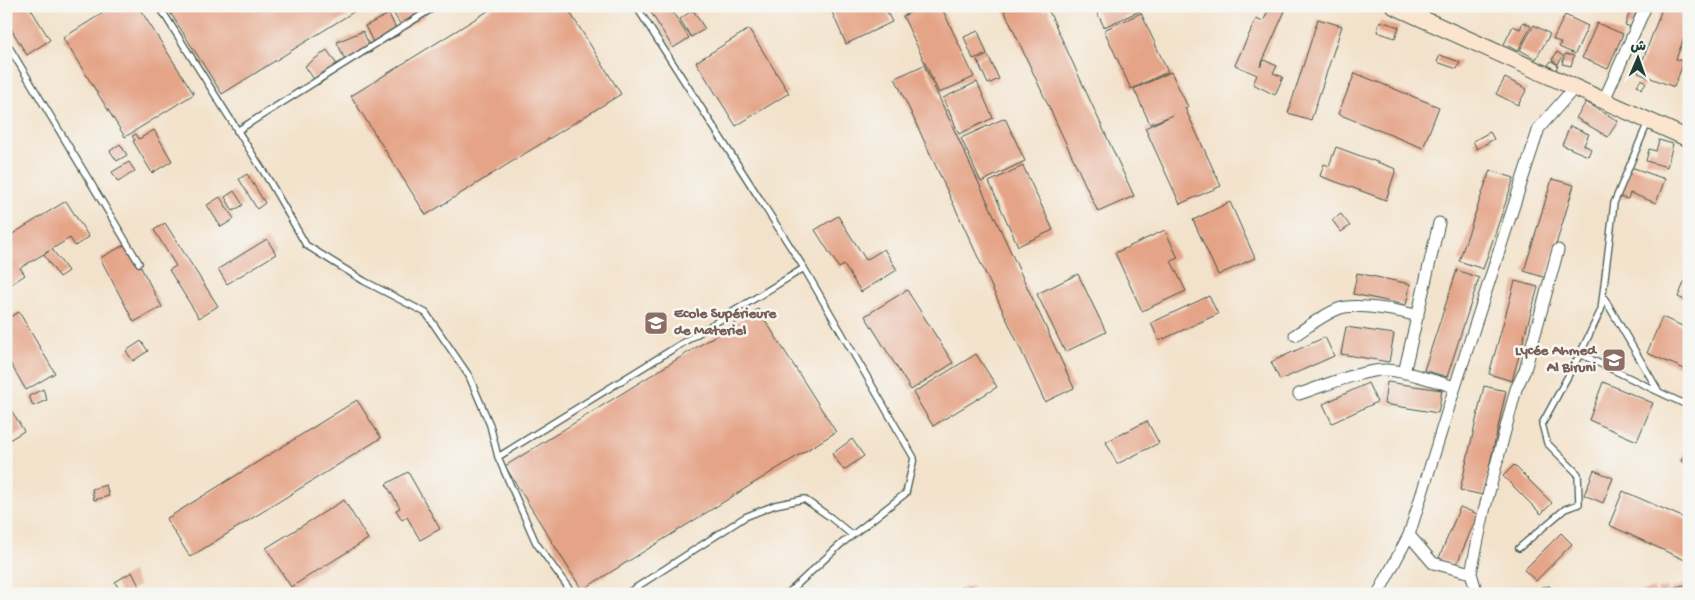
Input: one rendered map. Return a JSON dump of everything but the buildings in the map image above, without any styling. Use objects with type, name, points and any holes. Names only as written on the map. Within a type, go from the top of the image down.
[{"type":"main road","points":[[1403,8],[1689,139]]},
{"type":"street","points":[[1604,100],[1646,6]]},
{"type":"street","points":[[1380,594],[1380,590],[1409,535],[1455,387],[1540,128],[1575,87]]},
{"type":"street","points":[[1404,373],[1439,223]]},
{"type":"street","points":[[1477,594],[1471,573],[1491,479],[1516,389],[1525,370],[1558,250]]},
{"type":"street","points":[[1295,334],[1339,308],[1358,306],[1418,316]]},
{"type":"street","points":[[1299,394],[1364,373],[1386,370],[1455,387]]},
{"type":"street","points":[[1409,535],[1433,564],[1471,573]]},
{"type":"lane","points":[[159,6],[306,245],[364,281],[426,313],[469,376],[490,425],[498,457],[536,543],[573,594]]},
{"type":"lane","points":[[237,131],[436,6]]},
{"type":"lane","points":[[636,6],[804,268],[914,458],[906,493],[852,535],[787,594]]},
{"type":"lane","points":[[6,42],[139,263]]},
{"type":"lane","points":[[1519,548],[1565,509],[1579,504],[1578,474],[1547,443],[1542,424],[1580,354],[1601,310],[1614,203],[1649,121]]},
{"type":"lane","points":[[498,457],[804,268]]},
{"type":"lane","points":[[1603,296],[1659,392]]},
{"type":"lane","points":[[1580,354],[1689,406]]},
{"type":"lane","points":[[626,594],[745,517],[775,505],[804,499],[830,516],[852,535]]},
{"type":"place","name":"Ecole Supérieure de Materiel","points":[[656,323]]},
{"type":"place","name":"Lycée Ahmed Al Biruni","points":[[1614,360]]}]
